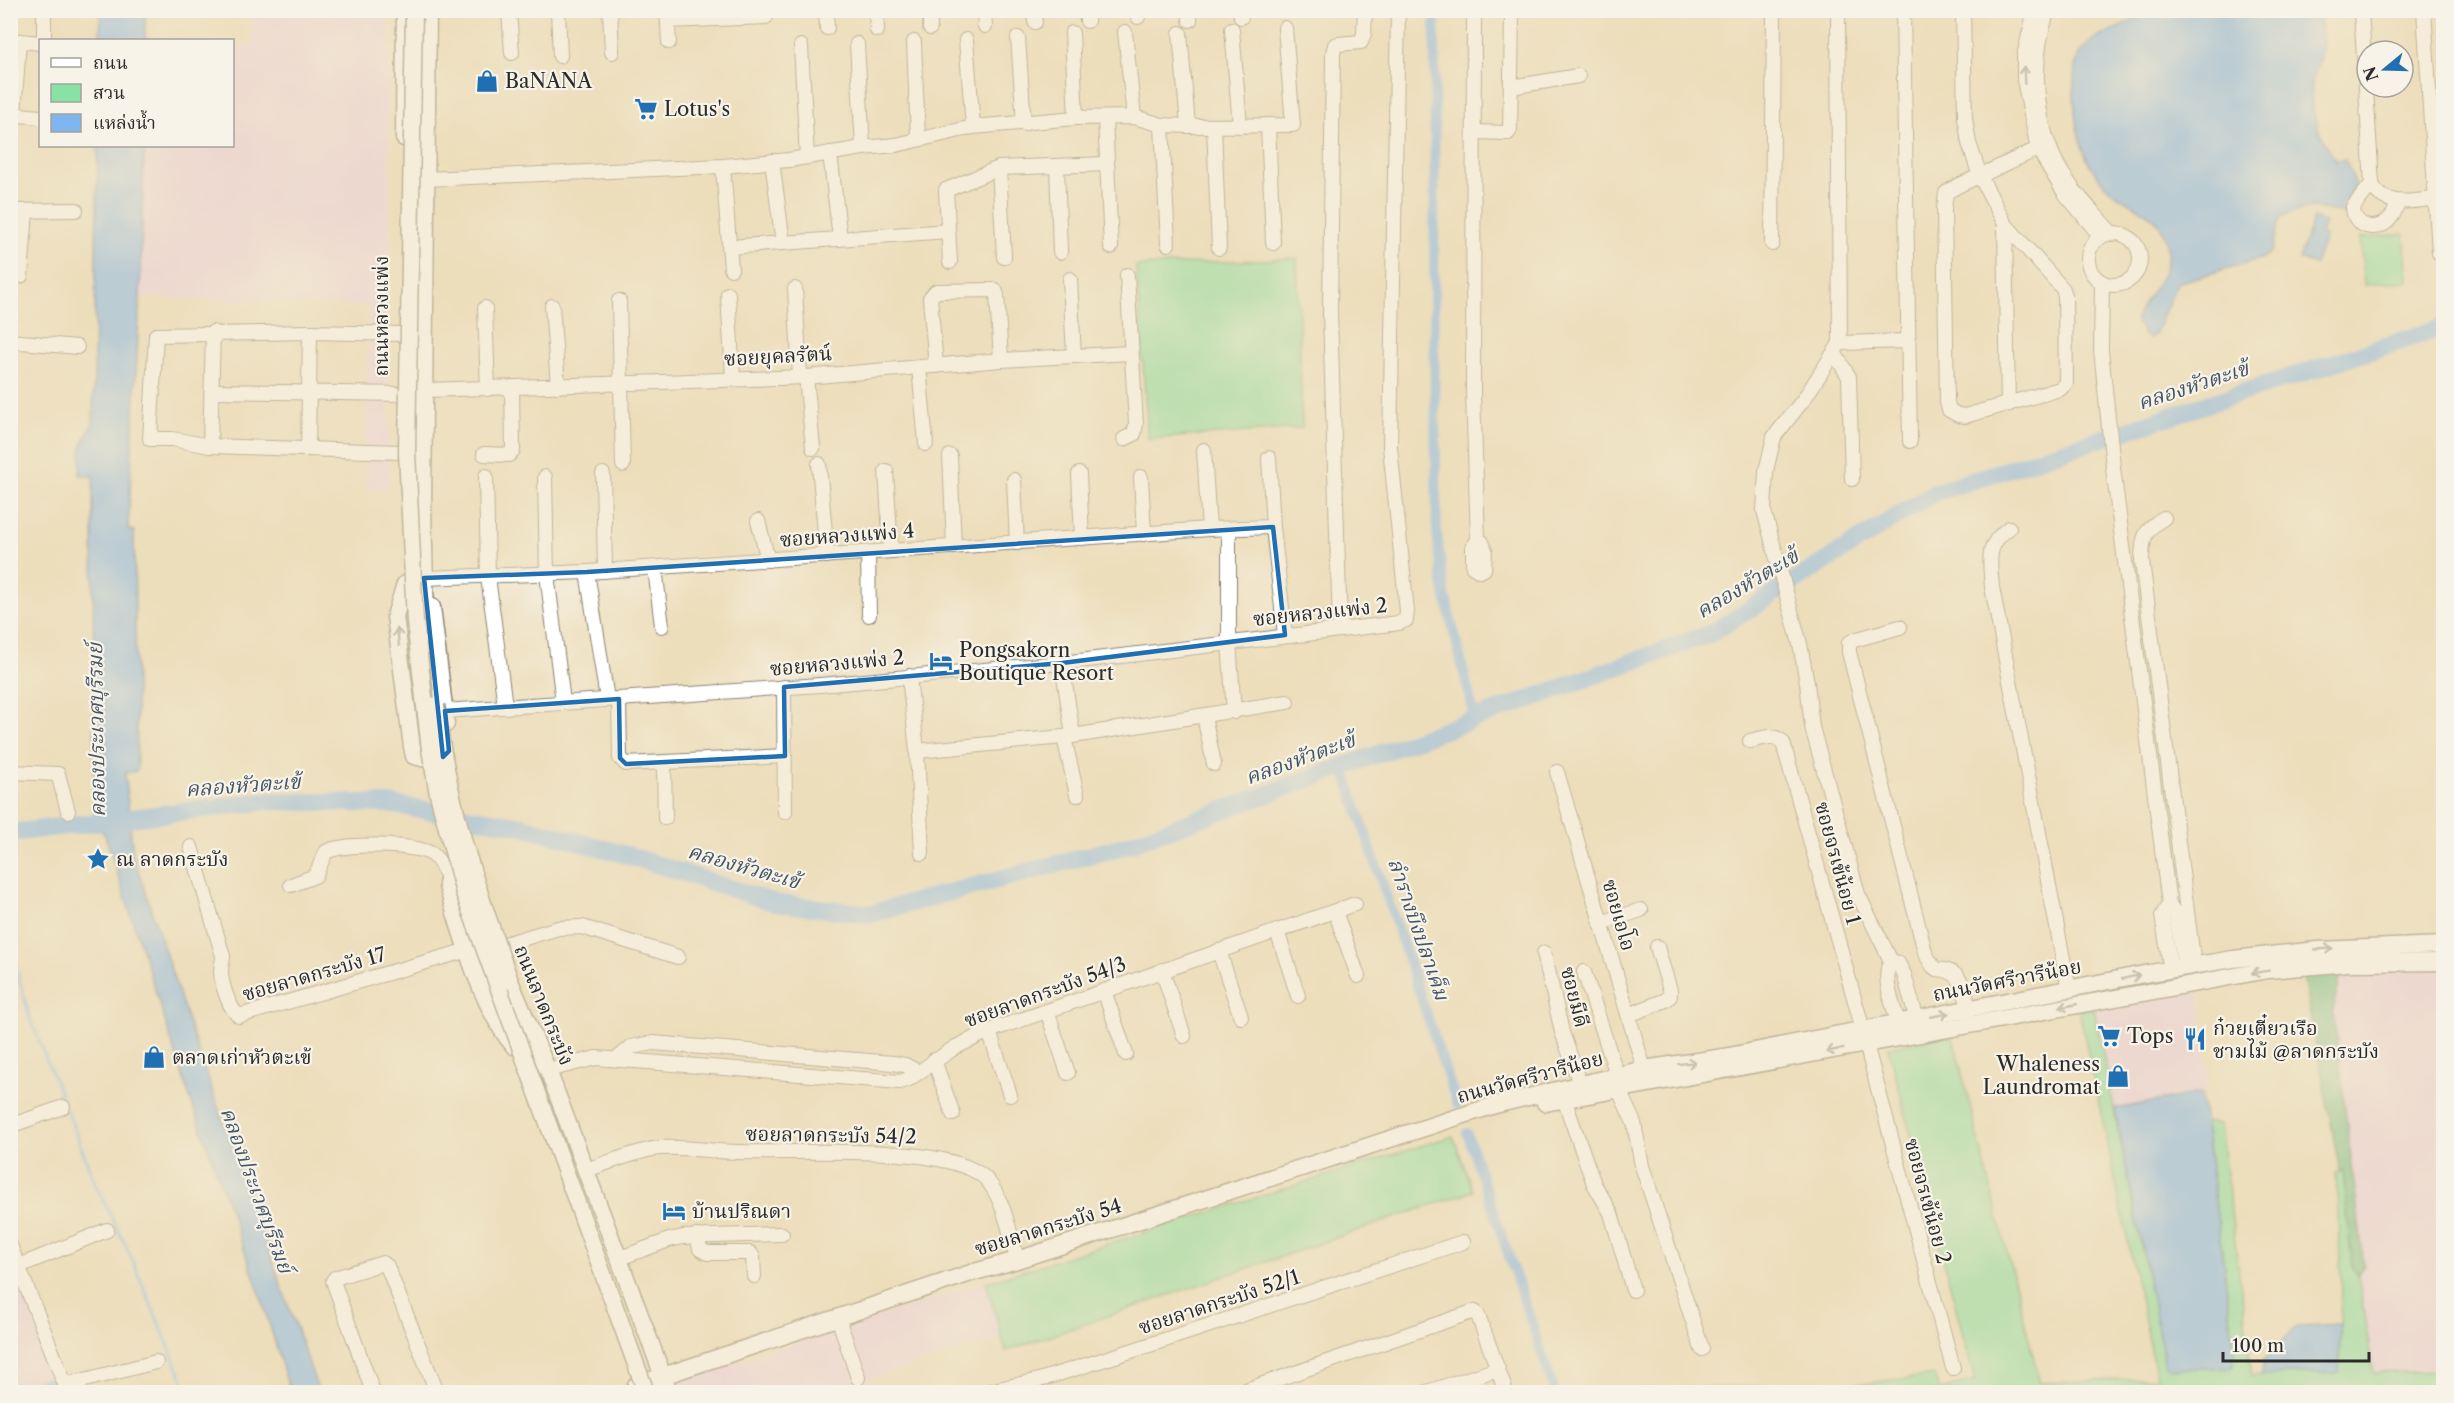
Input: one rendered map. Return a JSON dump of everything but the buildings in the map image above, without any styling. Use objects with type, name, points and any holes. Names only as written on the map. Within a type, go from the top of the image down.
[{"type":"main road","name":"ถนนหลวงแพ่ง","points":[[405,10],[402,452],[405,584],[409,621]]},
{"type":"main road","points":[[414,10],[407,452],[415,621],[430,748],[438,794],[464,892],[640,1390]]},
{"type":"main road","points":[[420,10],[421,278],[417,551],[420,626],[428,701],[452,824],[476,906],[567,1144],[657,1392]]},
{"type":"main road","points":[[405,584],[395,616],[414,756],[426,759],[447,754],[449,751],[434,620],[424,579],[428,10]]},
{"type":"main road","name":"ถนนลาดกระบัง","points":[[424,579],[426,621],[437,719],[448,782],[474,881],[510,981],[550,1074],[669,1392]]},
{"type":"main road","name":"ถนนลาดกระบัง","points":[[409,621],[420,721],[434,796],[457,886],[640,1390]]},
{"type":"main road","points":[[514,1046],[496,1022],[468,950],[447,886],[448,877],[451,874],[471,868],[479,873],[533,1021],[535,1040]]},
{"type":"main road","name":"ถนนวัดศรีวารีน้อย","points":[[1447,1122],[1496,1105],[1580,1084],[1701,1075],[1864,1037],[2317,950],[2444,945]]},
{"type":"main road","name":"ถนนวัดศรีวารีน้อย","points":[[1447,1122],[1564,1099],[1644,1069],[1864,1037],[1898,1023],[2069,990],[2182,975],[2349,963],[2444,962]]},
{"type":"main road","name":"ซอยลาดกระบัง 54","points":[[640,1390],[663,1376],[837,1317],[1447,1122]]},
{"type":"street","points":[[42,39],[44,10]]},
{"type":"street","points":[[509,10],[512,53]]},
{"type":"street","points":[[558,10],[560,56]]},
{"type":"street","points":[[610,10],[612,52]]},
{"type":"street","points":[[826,10],[827,28]]},
{"type":"street","points":[[876,10],[877,30]]},
{"type":"street","points":[[930,10],[930,28]]},
{"type":"street","points":[[984,10],[985,26]]},
{"type":"street","points":[[1340,628],[1329,293],[1333,53],[1335,45],[1358,43],[1363,39],[1365,10]]},
{"type":"street","name":"ซอยหลวงแพ่ง 2","points":[[445,711],[784,687],[1062,663],[1340,628],[1399,623],[1406,620],[1390,447],[1398,10]]},
{"type":"street","points":[[1474,10],[1473,393],[1478,540]]},
{"type":"street","points":[[1772,244],[1774,10]]},
{"type":"street","points":[[1838,10],[1838,348],[1849,377],[1852,479]]},
{"type":"street","points":[[1903,10],[1910,441]]},
{"type":"street","points":[[1963,10],[1965,117],[1969,143],[1980,176],[2005,224],[2062,289],[2067,305],[2066,383],[2064,387],[2008,405],[1965,416],[1958,415],[1949,410],[1947,402],[1944,209],[1946,194],[1980,176],[2044,147]]},
{"type":"street","points":[[2035,10],[2024,56],[2024,80],[2044,147],[2064,192],[2107,235],[2129,238],[2139,252],[2140,260],[2134,276],[2127,282],[2110,285],[2102,282],[2090,269],[2089,260],[2094,243],[2107,235]]},
{"type":"street","points":[[2044,147],[2036,60],[2042,25],[2048,10]]},
{"type":"street","points":[[2361,10],[2372,184],[2382,197],[2398,202],[2440,198]]},
{"type":"street","points":[[2424,10],[2440,198],[2439,253]]},
{"type":"street","points":[[669,42],[667,16],[766,17]]},
{"type":"street","points":[[1474,132],[1509,132],[1512,19]]},
{"type":"street","points":[[426,179],[723,166],[896,145],[973,127],[1076,118],[1134,117],[1162,125],[1188,126],[1293,125],[1285,28]]},
{"type":"street","points":[[1232,29],[1240,126]]},
{"type":"street","points":[[1125,32],[1134,117]]},
{"type":"street","points":[[1072,33],[1076,118]]},
{"type":"street","points":[[1180,33],[1188,126]]},
{"type":"street","points":[[1018,38],[1024,124]]},
{"type":"street","points":[[39,42],[15,40],[12,114],[39,117]]},
{"type":"street","points":[[966,40],[973,127]]},
{"type":"street","points":[[914,42],[918,139]]},
{"type":"street","points":[[857,44],[863,148]]},
{"type":"street","points":[[801,46],[807,157]]},
{"type":"street","points":[[1511,87],[1578,76]]},
{"type":"street","points":[[1105,118],[1111,247]]},
{"type":"street","points":[[1162,125],[1168,244]]},
{"type":"street","points":[[1268,125],[1273,243]]},
{"type":"street","points":[[1214,126],[1219,248]]},
{"type":"street","points":[[830,153],[840,239]]},
{"type":"street","points":[[772,161],[783,243]]},
{"type":"street","points":[[950,262],[946,190],[999,168],[1107,164]]},
{"type":"street","points":[[723,166],[731,269]]},
{"type":"street","points":[[1057,166],[1060,252]]},
{"type":"street","points":[[999,168],[1004,257]]},
{"type":"street","points":[[2372,184],[2353,207],[2356,220],[2362,226],[2369,228],[2385,223],[2392,217],[2398,202]]},
{"type":"street","points":[[10,211],[76,210]]},
{"type":"street","points":[[21,276],[26,211]]},
{"type":"street","points":[[2005,224],[2008,405]]},
{"type":"street","points":[[729,247],[948,231]]},
{"type":"street","points":[[1124,439],[1132,437],[1136,430],[1127,275]]},
{"type":"street","points":[[1070,279],[1074,356]]},
{"type":"street","points":[[2102,282],[2101,350],[2114,477],[2169,904],[2162,916],[2182,975]]},
{"type":"street","points":[[795,289],[803,377],[813,448]]},
{"type":"street","points":[[936,366],[930,298],[936,291],[995,290],[1001,360]]},
{"type":"street","points":[[728,294],[733,378]]},
{"type":"street","points":[[619,301],[623,465]]},
{"type":"street","points":[[552,306],[558,386]]},
{"type":"street","points":[[485,308],[488,390]]},
{"type":"street","points":[[402,334],[213,332],[191,335],[156,335],[150,439],[172,439],[210,446],[402,452]]},
{"type":"street","points":[[210,446],[213,332]]},
{"type":"street","points":[[308,449],[310,332]]},
{"type":"street","points":[[10,341],[77,347]]},
{"type":"street","points":[[1908,341],[1838,348],[1774,437],[1766,471],[1764,511],[1800,644],[1808,683],[1812,727],[1858,894],[1891,961],[1898,963],[1904,974],[1917,1020]]},
{"type":"street","name":"ซอยยุคลรัตน์","points":[[426,390],[488,390],[733,378],[803,377],[1001,360],[1131,353]]},
{"type":"street","points":[[919,368],[926,444]]},
{"type":"street","points":[[484,454],[509,455],[513,450],[512,389]]},
{"type":"street","points":[[212,391],[402,394]]},
{"type":"street","points":[[1204,450],[1209,530]]},
{"type":"street","points":[[950,456],[954,547]]},
{"type":"street","points":[[1269,458],[1273,527],[1285,635]]},
{"type":"street","points":[[819,464],[827,556]]},
{"type":"street","points":[[885,471],[891,551]]},
{"type":"street","points":[[603,474],[605,571]]},
{"type":"street","points":[[1079,474],[1082,538]]},
{"type":"street","points":[[486,476],[488,577],[505,706]]},
{"type":"street","points":[[546,477],[547,574],[563,702]]},
{"type":"street","points":[[1141,477],[1144,534]]},
{"type":"street","points":[[1014,480],[1017,543]]},
{"type":"street","points":[[2164,518],[2151,524],[2146,533],[2142,546],[2142,561],[2182,975]]},
{"type":"street","points":[[758,521],[768,560]]},
{"type":"street","name":"ซอยหลวงแพ่ง 4","points":[[424,579],[655,568],[1273,527]]},
{"type":"street","points":[[2009,528],[1993,543],[1989,558],[1992,587],[2069,990]]},
{"type":"street","points":[[1229,530],[1229,642],[1234,712]]},
{"type":"street","points":[[868,553],[869,615]]},
{"type":"street","points":[[655,568],[662,626]]},
{"type":"street","points":[[587,572],[613,699],[622,762],[630,764],[785,756]]},
{"type":"street","points":[[1900,627],[1854,640],[1849,643],[1849,652],[1925,952],[1933,968],[1953,973],[1960,980],[1969,1010]]},
{"type":"street","points":[[1062,663],[1068,737],[1077,795]]},
{"type":"street","points":[[909,676],[917,751],[922,853]]},
{"type":"street","points":[[784,687],[785,812]]},
{"type":"street","points":[[917,751],[1068,737],[1287,702]]},
{"type":"street","points":[[1204,716],[1214,764]]},
{"type":"street","name":"ซอยจรเข้น้อย 1","points":[[1750,741],[1771,736],[1783,742],[1864,1037]]},
{"type":"street","points":[[664,762],[665,818]]},
{"type":"street","points":[[10,772],[58,774],[68,811]]},
{"type":"street","name":"ซอยเอโอ","points":[[1557,772],[1644,1069]]},
{"type":"street","points":[[291,885],[315,876],[326,852],[350,845],[410,849],[432,854],[448,877]]},
{"type":"street","name":"ซอยลาดกระบัง 17","points":[[191,847],[223,956],[220,969],[222,977],[233,1010],[238,1016],[468,950]]},
{"type":"street","name":"ซอยลาดกระบัง 54/3","points":[[550,1074],[589,1058],[894,1083],[909,1079],[934,1060],[968,1040],[989,1031],[1355,904]]},
{"type":"street","points":[[1601,923],[1641,910]]},
{"type":"street","points":[[1335,911],[1358,976]]},
{"type":"street","points":[[505,944],[558,928],[582,927],[678,957]]},
{"type":"street","points":[[1277,931],[1298,996]]},
{"type":"street","points":[[1629,1015],[1670,996],[1657,947]]},
{"type":"street","points":[[1219,951],[1241,1017]]},
{"type":"street","name":"ซอยมีดี","points":[[1544,953],[1560,1023],[1580,1084]]},
{"type":"street","points":[[1891,961],[1887,968],[1888,980],[1898,1023]]},
{"type":"street","points":[[1162,970],[1185,1036]]},
{"type":"street","points":[[1584,972],[1617,1081],[1634,1123],[1642,1166],[1702,1349]]},
{"type":"street","points":[[1104,991],[1126,1054]]},
{"type":"street","points":[[1047,1011],[1068,1073]]},
{"type":"street","points":[[989,1031],[1010,1095]]},
{"type":"street","name":"ซอยจรเข้น้อย 2","points":[[1864,1037],[1953,1368]]},
{"type":"street","points":[[610,1059],[631,1047],[653,1043],[893,1063],[905,1065],[919,1072]]},
{"type":"street","points":[[934,1060],[953,1114]]},
{"type":"street","points":[[1564,1099],[1594,1184],[1611,1213],[1633,1290]]},
{"type":"street","points":[[10,1126],[63,1107]]},
{"type":"street","name":"ซอยลาดกระบัง 54/2","points":[[586,1170],[663,1148],[736,1152],[897,1154],[931,1158],[964,1167],[987,1179],[1001,1204],[1017,1260]]},
{"type":"street","points":[[19,1266],[106,1230]]},
{"type":"street","points":[[620,1258],[669,1240],[697,1236],[782,1234]]},
{"type":"street","points":[[697,1236],[700,1249],[707,1253],[752,1255],[754,1276]]},
{"type":"street","name":"ซอยลาดกระบัง 52/1","points":[[985,1392],[1039,1380],[1463,1242]]},
{"type":"street","points":[[10,1245],[66,1389],[156,1362]]},
{"type":"street","points":[[373,1392],[333,1281],[335,1278],[383,1263],[387,1266],[437,1392]]},
{"type":"street","points":[[1240,1392],[1473,1312],[1478,1315],[1506,1392]]},
{"type":"street","points":[[837,1317],[858,1378]]},
{"type":"street","points":[[1430,1392],[1498,1369]]},
{"type":"highlighted area","points":[[1273,527],[1285,635],[1062,663],[784,687],[785,756],[626,764],[620,758],[619,699],[445,711],[449,751],[443,757],[424,578],[587,572]]},
{"type":"shaded area","points":[[252,11],[389,11],[389,487],[366,488],[368,306],[140,297],[144,147],[234,147],[234,47],[253,46]]},
{"type":"shaded area","points":[[2443,964],[2443,1371],[2373,1373],[2358,1275],[2364,1265],[2333,1010],[2342,969]]},
{"type":"shaded area","points":[[2199,989],[2209,1091],[2115,1109],[2094,1008]]},
{"type":"shaded area","points":[[11,1260],[61,1392],[11,1392]]},
{"type":"shaded area","points":[[986,1282],[1002,1336],[832,1392],[678,1392],[675,1386],[683,1379]]},
{"type":"green space","points":[[2404,234],[2408,281],[2364,285],[2360,238]]},
{"type":"green space","points":[[1297,258],[1302,428],[1148,439],[1136,266]]},
{"type":"green space","points":[[2342,969],[2333,1010],[2364,1265],[2358,1275],[2352,1268],[2343,1171],[2340,1172],[2302,972]]},
{"type":"green space","points":[[2094,1008],[2165,1365],[2235,1354],[2205,1122],[2220,1125],[2252,1375],[2339,1372],[2341,1281],[2336,1173],[2343,1170],[2352,1268],[2358,1275],[2373,1373],[2444,1371],[2443,1392],[1563,1392],[1869,1383],[1934,1375],[1939,1390],[1975,1381],[1888,1047],[1952,1034],[2040,1383],[2157,1378],[2079,1010]]},
{"type":"green space","points":[[1453,1136],[1473,1191],[1006,1351],[986,1282]]},
{"type":"water","points":[[2150,10],[2319,11],[2323,48],[2311,89],[2313,111],[2330,152],[2336,161],[2345,159],[2356,185],[2346,198],[2347,215],[2314,208],[2280,217],[2271,252],[2263,258],[2177,283],[2155,335],[2149,338],[2143,334],[2136,320],[2165,269],[2167,247],[2164,235],[2160,226],[2147,213],[2113,192],[2103,183],[2088,161],[2076,124],[2074,72],[2079,54],[2089,44]]},
{"type":"water","points":[[101,11],[145,11],[145,39],[100,39]]},
{"type":"water","name":"คลองประเวศบุรีรมย์","points":[[98,147],[144,147],[140,297],[128,530],[134,531],[137,771],[125,773],[133,855],[198,1051],[319,1392],[290,1392],[261,1297],[188,1092],[105,835],[97,825],[94,803],[93,476],[80,475],[82,445],[93,423]]},
{"type":"water","points":[[2313,218],[2325,222],[2321,234],[2325,236],[2315,265],[2299,259]]},
{"type":"water","points":[[2201,1093],[2235,1354],[2232,1367],[2171,1369],[2165,1365],[2115,1109]]},
{"type":"water","points":[[2340,1324],[2339,1373],[2262,1375],[2263,1361],[2297,1326]]},
{"type":"waterway","points":[[1435,10],[1434,337],[1437,533],[1444,590],[1475,719]]},
{"type":"waterway","name":"คลองหัวตะเข้","points":[[10,833],[268,801],[388,804],[522,826],[637,858],[775,903],[870,914],[1124,846],[1712,633],[1934,493],[2444,327]]},
{"type":"waterway","name":"ลำรางบึงปลาเค็ม","points":[[1343,767],[1457,1104]]},
{"type":"waterway","points":[[10,946],[29,1015],[64,1104]]},
{"type":"waterway","points":[[67,1110],[96,1186],[127,1248],[188,1392]]},
{"type":"waterway","name":"ลำรางบึงปลาเค็ม","points":[[1467,1133],[1555,1392]]},
{"type":"waterway","points":[[10,1392],[50,1381],[55,1381],[59,1392]]},
{"type":"place","name":"BaNANA","points":[[487,81]]},
{"type":"place","name":"Lotus's","points":[[646,109]]},
{"type":"place","name":"Pongsakorn Boutique Resort","points":[[941,661]]},
{"type":"place","name":"ณ ลาดกระบัง","points":[[98,859]]},
{"type":"place","name":"Tops","points":[[2109,1036]]},
{"type":"place","name":"ก๋วยเตี๋ยวเรือ ชามไม้ @ลาดกระบัง","points":[[2195,1039]]},
{"type":"place","name":"ตลาดเก่าหัวตะเข้","points":[[154,1057]]},
{"type":"place","name":"Whaleness Laundromat","points":[[2118,1076]]},
{"type":"place","name":"บ้านปริณดา","points":[[674,1211]]}]
